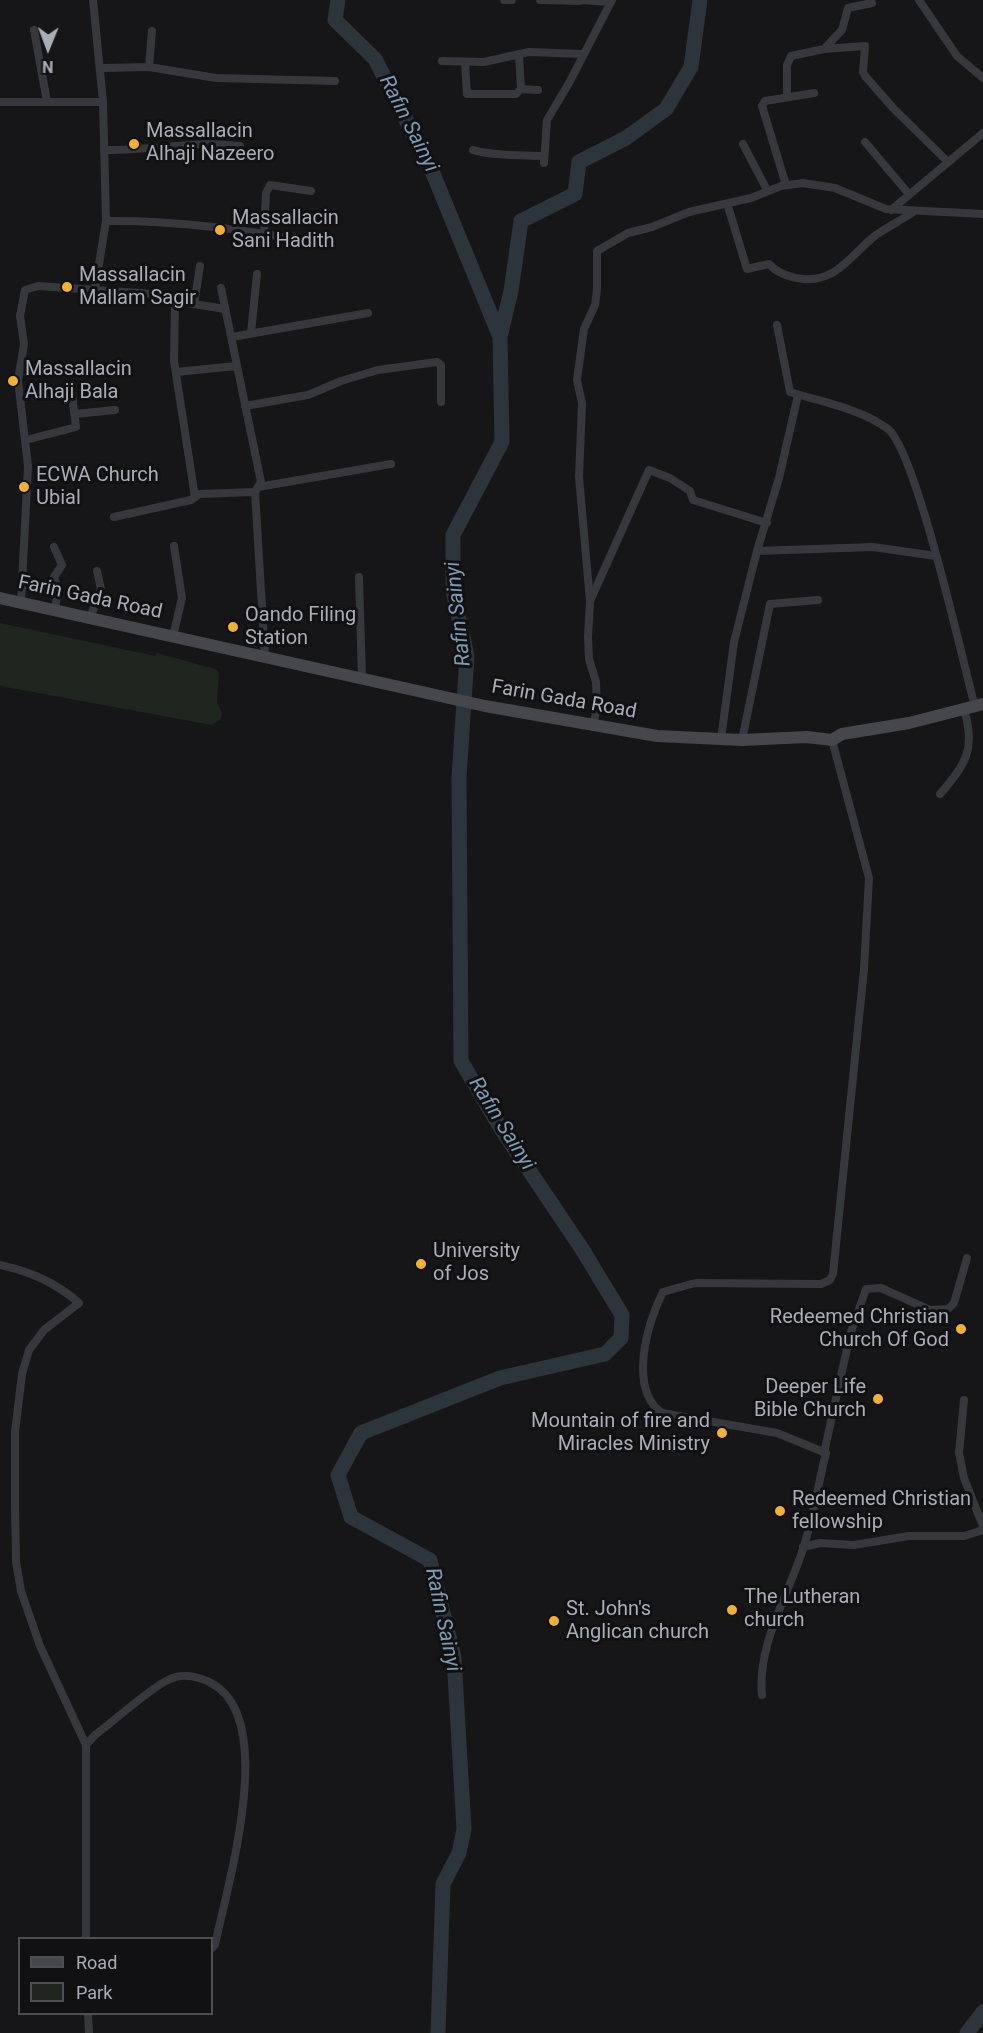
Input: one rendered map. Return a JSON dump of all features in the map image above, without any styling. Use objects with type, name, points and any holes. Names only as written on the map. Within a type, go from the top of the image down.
[{"type":"main road","name":"Farin Gada Road","points":[[0,598],[485,706],[593,727],[657,736],[742,740],[807,737],[832,740],[842,734],[909,723],[974,707]]},
{"type":"street","points":[[93,0],[103,102],[106,221],[95,289]]},
{"type":"street","points":[[504,0],[512,0]]},
{"type":"street","points":[[472,150],[484,154],[507,153],[544,160],[547,120],[611,1],[540,0]]},
{"type":"street","points":[[824,49],[842,30],[848,8],[872,3],[871,0]]},
{"type":"street","points":[[919,0],[957,56],[983,78]]},
{"type":"street","points":[[34,30],[47,102]]},
{"type":"street","points":[[149,67],[152,30]]},
{"type":"street","points":[[787,97],[787,65],[791,56],[824,49],[864,46],[863,72],[865,76],[887,102],[948,162]]},
{"type":"street","points":[[442,61],[465,63],[546,52],[583,54]]},
{"type":"street","points":[[519,55],[521,89]]},
{"type":"street","points":[[465,63],[466,94],[516,94],[521,89],[538,90]]},
{"type":"street","points":[[100,68],[149,67],[216,78],[335,81]]},
{"type":"street","points":[[786,185],[762,115],[762,106],[765,101],[814,93]]},
{"type":"street","points":[[0,102],[103,102]]},
{"type":"street","points":[[891,210],[908,193],[983,133]]},
{"type":"street","points":[[865,142],[908,193]]},
{"type":"street","points":[[104,150],[134,151],[203,143],[240,146]]},
{"type":"street","points":[[743,144],[767,190]]},
{"type":"street","points":[[593,727],[597,707],[596,682],[589,659],[590,602],[579,477],[582,403],[577,380],[584,329],[595,305],[597,290],[595,254],[605,245],[628,233],[652,227],[706,206],[727,204],[786,185],[820,184],[891,210],[983,214]]},
{"type":"street","points":[[264,233],[266,193],[270,185],[310,190]]},
{"type":"street","points":[[727,204],[747,269],[769,264],[791,277],[808,280],[827,278],[837,272],[874,236],[913,212]]},
{"type":"street","points":[[106,221],[142,220],[264,233],[321,244]]},
{"type":"street","points":[[195,304],[200,267]]},
{"type":"street","points":[[251,333],[258,274]]},
{"type":"street","points":[[21,603],[28,475],[18,380],[24,344],[21,316],[25,290],[38,286],[152,294],[175,301],[225,309]]},
{"type":"street","points":[[221,288],[261,482],[256,490],[265,657]]},
{"type":"street","points":[[175,301],[176,372],[195,497]]},
{"type":"street","points":[[232,337],[368,313]]},
{"type":"street","points":[[777,325],[790,392],[865,417],[893,434],[915,485],[936,556],[974,707],[969,754],[954,778],[940,794]]},
{"type":"street","points":[[245,406],[308,395],[341,381],[378,370],[437,362],[441,365],[441,402]]},
{"type":"street","points":[[176,372],[236,366]]},
{"type":"street","points":[[26,440],[76,427],[71,387]]},
{"type":"street","points":[[721,739],[734,642],[756,551],[767,523],[798,395]]},
{"type":"street","points":[[75,414],[115,410]]},
{"type":"street","points":[[114,517],[191,500],[199,494],[256,490],[391,464]]},
{"type":"street","points":[[590,602],[649,470],[670,478],[690,490],[693,500],[767,523]]},
{"type":"street","points":[[173,636],[182,597],[174,546]]},
{"type":"street","points":[[54,547],[62,565],[54,577],[58,589],[55,610]]},
{"type":"street","points":[[756,551],[873,547],[936,556]]},
{"type":"street","points":[[90,618],[101,589],[97,571]]},
{"type":"street","points":[[359,577],[362,678]]},
{"type":"street","points":[[742,740],[770,604],[818,600]]},
{"type":"street","points":[[824,1453],[777,1433],[662,1413],[652,1406],[645,1391],[643,1358],[654,1310],[663,1292],[695,1283],[821,1284],[830,1280],[833,1274],[864,969],[869,878],[832,740]]},
{"type":"street","points":[[762,1695],[760,1674],[803,1547],[850,1335],[866,1289],[881,1288],[930,1310],[948,1309],[954,1303],[967,1258]]},
{"type":"street","points":[[0,1265],[22,1270],[57,1285],[78,1303],[44,1330],[29,1350],[22,1374],[15,1432],[15,1505],[16,1562],[21,1591],[40,1646],[86,1745],[86,1937]]},
{"type":"street","points":[[803,1547],[820,1543],[854,1545],[909,1536],[964,1536],[983,1528],[964,1478],[959,1453],[964,1400]]},
{"type":"street","points":[[86,1745],[95,1735],[168,1679],[197,1676],[223,1689],[237,1715],[248,1761],[245,1804],[213,1947]]},
{"type":"street","points":[[88,2015],[89,2033]]},
{"type":"green space","points":[[0,623],[155,656],[157,653],[215,669],[219,673],[217,703],[222,713],[221,719],[212,725],[0,686]]},
{"type":"waterway","name":"Rafin Sainyi","points":[[338,0],[335,20],[375,59],[432,171],[500,337],[502,442],[453,535],[453,591],[467,656],[459,777],[461,1061],[500,1127],[582,1249],[622,1315],[621,1338],[605,1354],[500,1378],[361,1433],[338,1475],[351,1517],[430,1560],[454,1657],[464,1829],[459,1853],[443,1884],[438,2033]]},
{"type":"waterway","points":[[500,337],[511,291],[521,221],[575,194],[579,162],[626,138],[666,109],[691,67],[700,0]]},
{"type":"waterway","points":[[967,2033],[983,2012]]},
{"type":"place","name":"Massallacin Alhaji Nazeero","points":[[134,144]]},
{"type":"place","name":"Massallacin Sani Hadith","points":[[220,230]]},
{"type":"place","name":"Massallacin Mallam Sagir","points":[[67,287]]},
{"type":"place","name":"Massallacin Alhaji Bala","points":[[13,381]]},
{"type":"place","name":"ECWA Church Ubial","points":[[24,487]]},
{"type":"place","name":"Oando Filing Station","points":[[233,627]]},
{"type":"place","name":"University of Jos","points":[[421,1264]]},
{"type":"place","name":"Redeemed Christian Church Of God","points":[[961,1329]]},
{"type":"place","name":"Deeper Life Bible Church","points":[[878,1399]]},
{"type":"place","name":"Mountain of fire and Miracles Ministry","points":[[722,1433]]},
{"type":"place","name":"Redeemed Christian fellowship","points":[[780,1511]]},
{"type":"place","name":"The Lutheran church","points":[[732,1610]]},
{"type":"place","name":"St. John's Anglican church","points":[[554,1621]]}]
